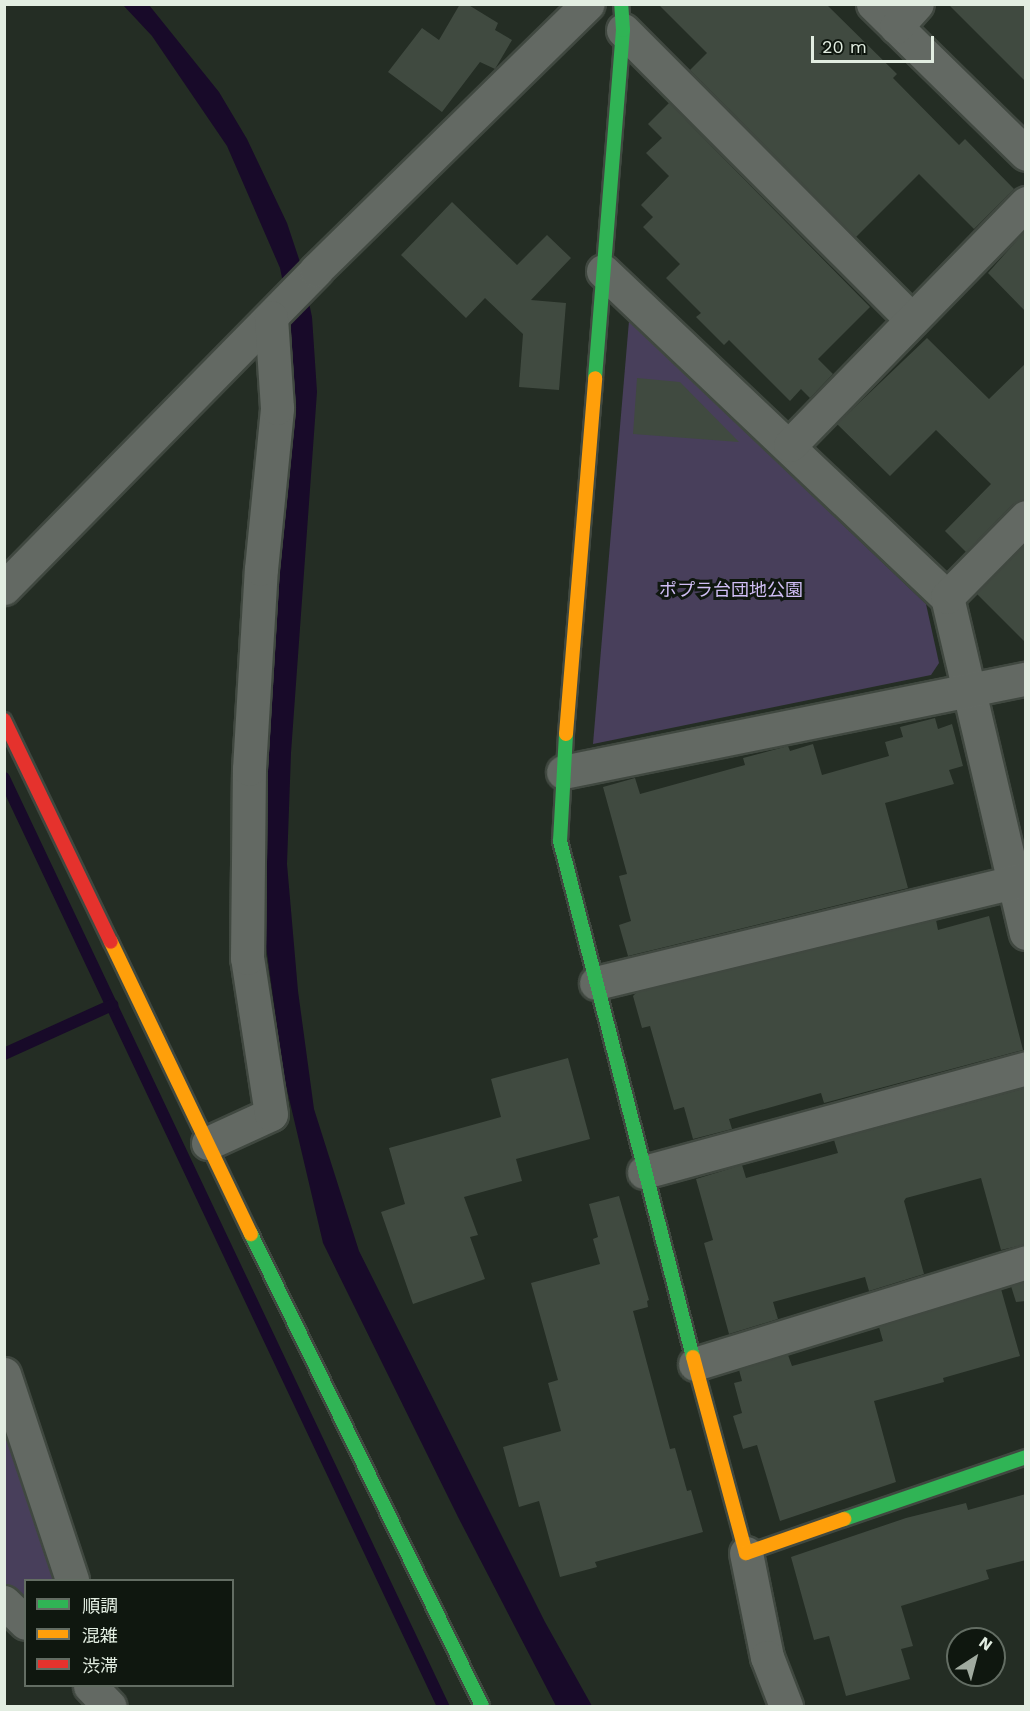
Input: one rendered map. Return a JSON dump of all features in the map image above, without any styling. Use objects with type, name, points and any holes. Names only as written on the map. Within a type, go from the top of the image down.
[{"type":"street","points":[[4,588],[316,270],[588,4]]},
{"type":"street","points":[[895,12],[1026,154]]},
{"type":"street","points":[[622,17],[563,772],[560,841],[644,1172],[746,1553],[767,1657],[786,1707]]},
{"type":"street","points":[[622,17],[912,320]]},
{"type":"street","points":[[790,446],[1026,203]]},
{"type":"street","points":[[603,272],[790,446],[947,597],[967,691],[1019,881],[1026,933]]},
{"type":"street","points":[[208,1143],[271,1113],[247,958],[249,769],[261,569],[277,408],[274,313]]},
{"type":"street","points":[[947,597],[1026,517]]},
{"type":"street","points":[[563,772],[1026,679]]},
{"type":"street","points":[[4,720],[369,1480],[482,1707]]},
{"type":"street","points":[[596,983],[1019,881]]},
{"type":"street","points":[[644,1172],[1026,1068]]},
{"type":"street","points":[[695,1365],[1026,1262]]},
{"type":"street","points":[[4,1374],[71,1579]]},
{"type":"street","points":[[746,1553],[1026,1457]]},
{"type":"street","points":[[4,1602],[24,1621]]},
{"type":"green space","name":"ポプラ台団地公園","points":[[629,321],[926,604],[939,663],[931,675],[593,744]]},
{"type":"green space","points":[[15,1428],[65,1579],[24,1579],[24,1613],[5,1593],[4,1440]]},
{"type":"shaded area","points":[[123,5],[149,5],[219,92],[247,139],[287,223],[301,265],[312,317],[317,392],[291,753],[287,864],[298,991],[314,1109],[359,1251],[545,1622],[592,1706],[556,1706],[458,1517],[323,1243],[284,1077],[265,939],[261,773],[273,567],[292,403],[291,322],[280,268],[227,146],[152,36]]},
{"type":"building","points":[[460,4],[467,4],[498,23],[495,30],[512,40],[495,69],[480,62],[442,112],[388,72],[422,28],[439,40]]},
{"type":"building","points":[[658,4],[826,4],[897,74],[893,78],[959,145],[965,139],[1014,189],[974,229],[919,174],[856,237],[690,70],[707,53]]},
{"type":"building","points":[[948,4],[1026,4],[1026,82]]},
{"type":"building","points":[[669,103],[870,307],[818,359],[833,374],[810,398],[801,389],[790,401],[729,340],[724,345],[696,317],[701,313],[666,278],[680,264],[643,227],[653,217],[641,205],[669,176],[646,153],[662,138],[648,124]]},
{"type":"building","points":[[452,202],[517,265],[547,235],[571,258],[531,300],[566,303],[559,390],[519,387],[523,334],[485,298],[466,318],[401,255]]},
{"type":"building","points":[[1026,230],[1026,312],[988,273]]},
{"type":"building","points":[[927,338],[989,399],[1026,363],[1026,499],[1013,504],[966,552],[945,531],[991,484],[936,430],[890,476],[837,424]]},
{"type":"building","points":[[637,378],[680,382],[739,442],[633,434]]},
{"type":"building","points":[[1026,544],[1026,643],[977,594]]},
{"type":"building","points":[[935,718],[938,729],[952,724],[963,766],[949,770],[954,784],[885,803],[908,888],[628,956],[619,925],[631,921],[619,876],[627,874],[603,787],[635,778],[640,794],[745,765],[743,758],[788,746],[790,751],[813,744],[822,775],[889,756],[885,742],[903,737],[900,727]]},
{"type":"building","points":[[989,916],[1023,1050],[824,1103],[821,1093],[729,1119],[732,1129],[693,1139],[684,1107],[674,1110],[650,1026],[642,1028],[633,996],[637,992],[936,920],[938,930]]},
{"type":"building","points":[[568,1058],[590,1139],[516,1159],[522,1181],[464,1197],[478,1235],[470,1237],[485,1279],[413,1304],[381,1212],[405,1204],[389,1148],[501,1117],[491,1079]]},
{"type":"building","points":[[1026,1088],[1026,1244],[1001,1250],[981,1178],[906,1198],[904,1201],[924,1274],[869,1291],[865,1277],[773,1302],[778,1319],[729,1334],[704,1243],[713,1240],[696,1179],[742,1165],[746,1178],[838,1153],[834,1140]]},
{"type":"building","points":[[619,1196],[649,1300],[647,1301],[648,1307],[633,1311],[670,1449],[675,1448],[687,1491],[691,1490],[703,1532],[595,1562],[597,1567],[560,1577],[539,1501],[519,1507],[503,1447],[561,1431],[548,1383],[558,1380],[531,1283],[600,1264],[593,1239],[598,1237],[589,1204]]},
{"type":"building","points":[[1026,1282],[1026,1301],[1016,1302],[1011,1286]]},
{"type":"building","points":[[1001,1289],[1020,1356],[943,1378],[944,1382],[874,1401],[896,1482],[780,1521],[757,1445],[743,1449],[733,1416],[742,1413],[734,1383],[742,1381],[739,1370],[788,1355],[792,1366],[883,1341],[879,1327]]},
{"type":"building","points":[[1026,1494],[1026,1560],[986,1570],[989,1579],[901,1606],[913,1646],[901,1649],[910,1679],[846,1696],[829,1636],[814,1640],[791,1557],[906,1518],[966,1503],[968,1510]]},
{"type":"waterway","points":[[4,778],[443,1706]]},
{"type":"waterway","points":[[4,1054],[112,1005]]},
{"type":"traffic: fast","points":[[595,378],[623,30],[621,4]]},
{"type":"traffic: fast","points":[[566,734],[560,841],[693,1357]]},
{"type":"traffic: fast","points":[[251,1234],[482,1706]]},
{"type":"traffic: fast","points":[[844,1519],[1026,1457]]},
{"type":"traffic: slow","points":[[566,734],[595,378]]},
{"type":"traffic: slow","points":[[111,942],[251,1234]]},
{"type":"traffic: slow","points":[[693,1357],[746,1553],[844,1519]]},
{"type":"traffic: jam","points":[[4,720],[111,942]]}]
